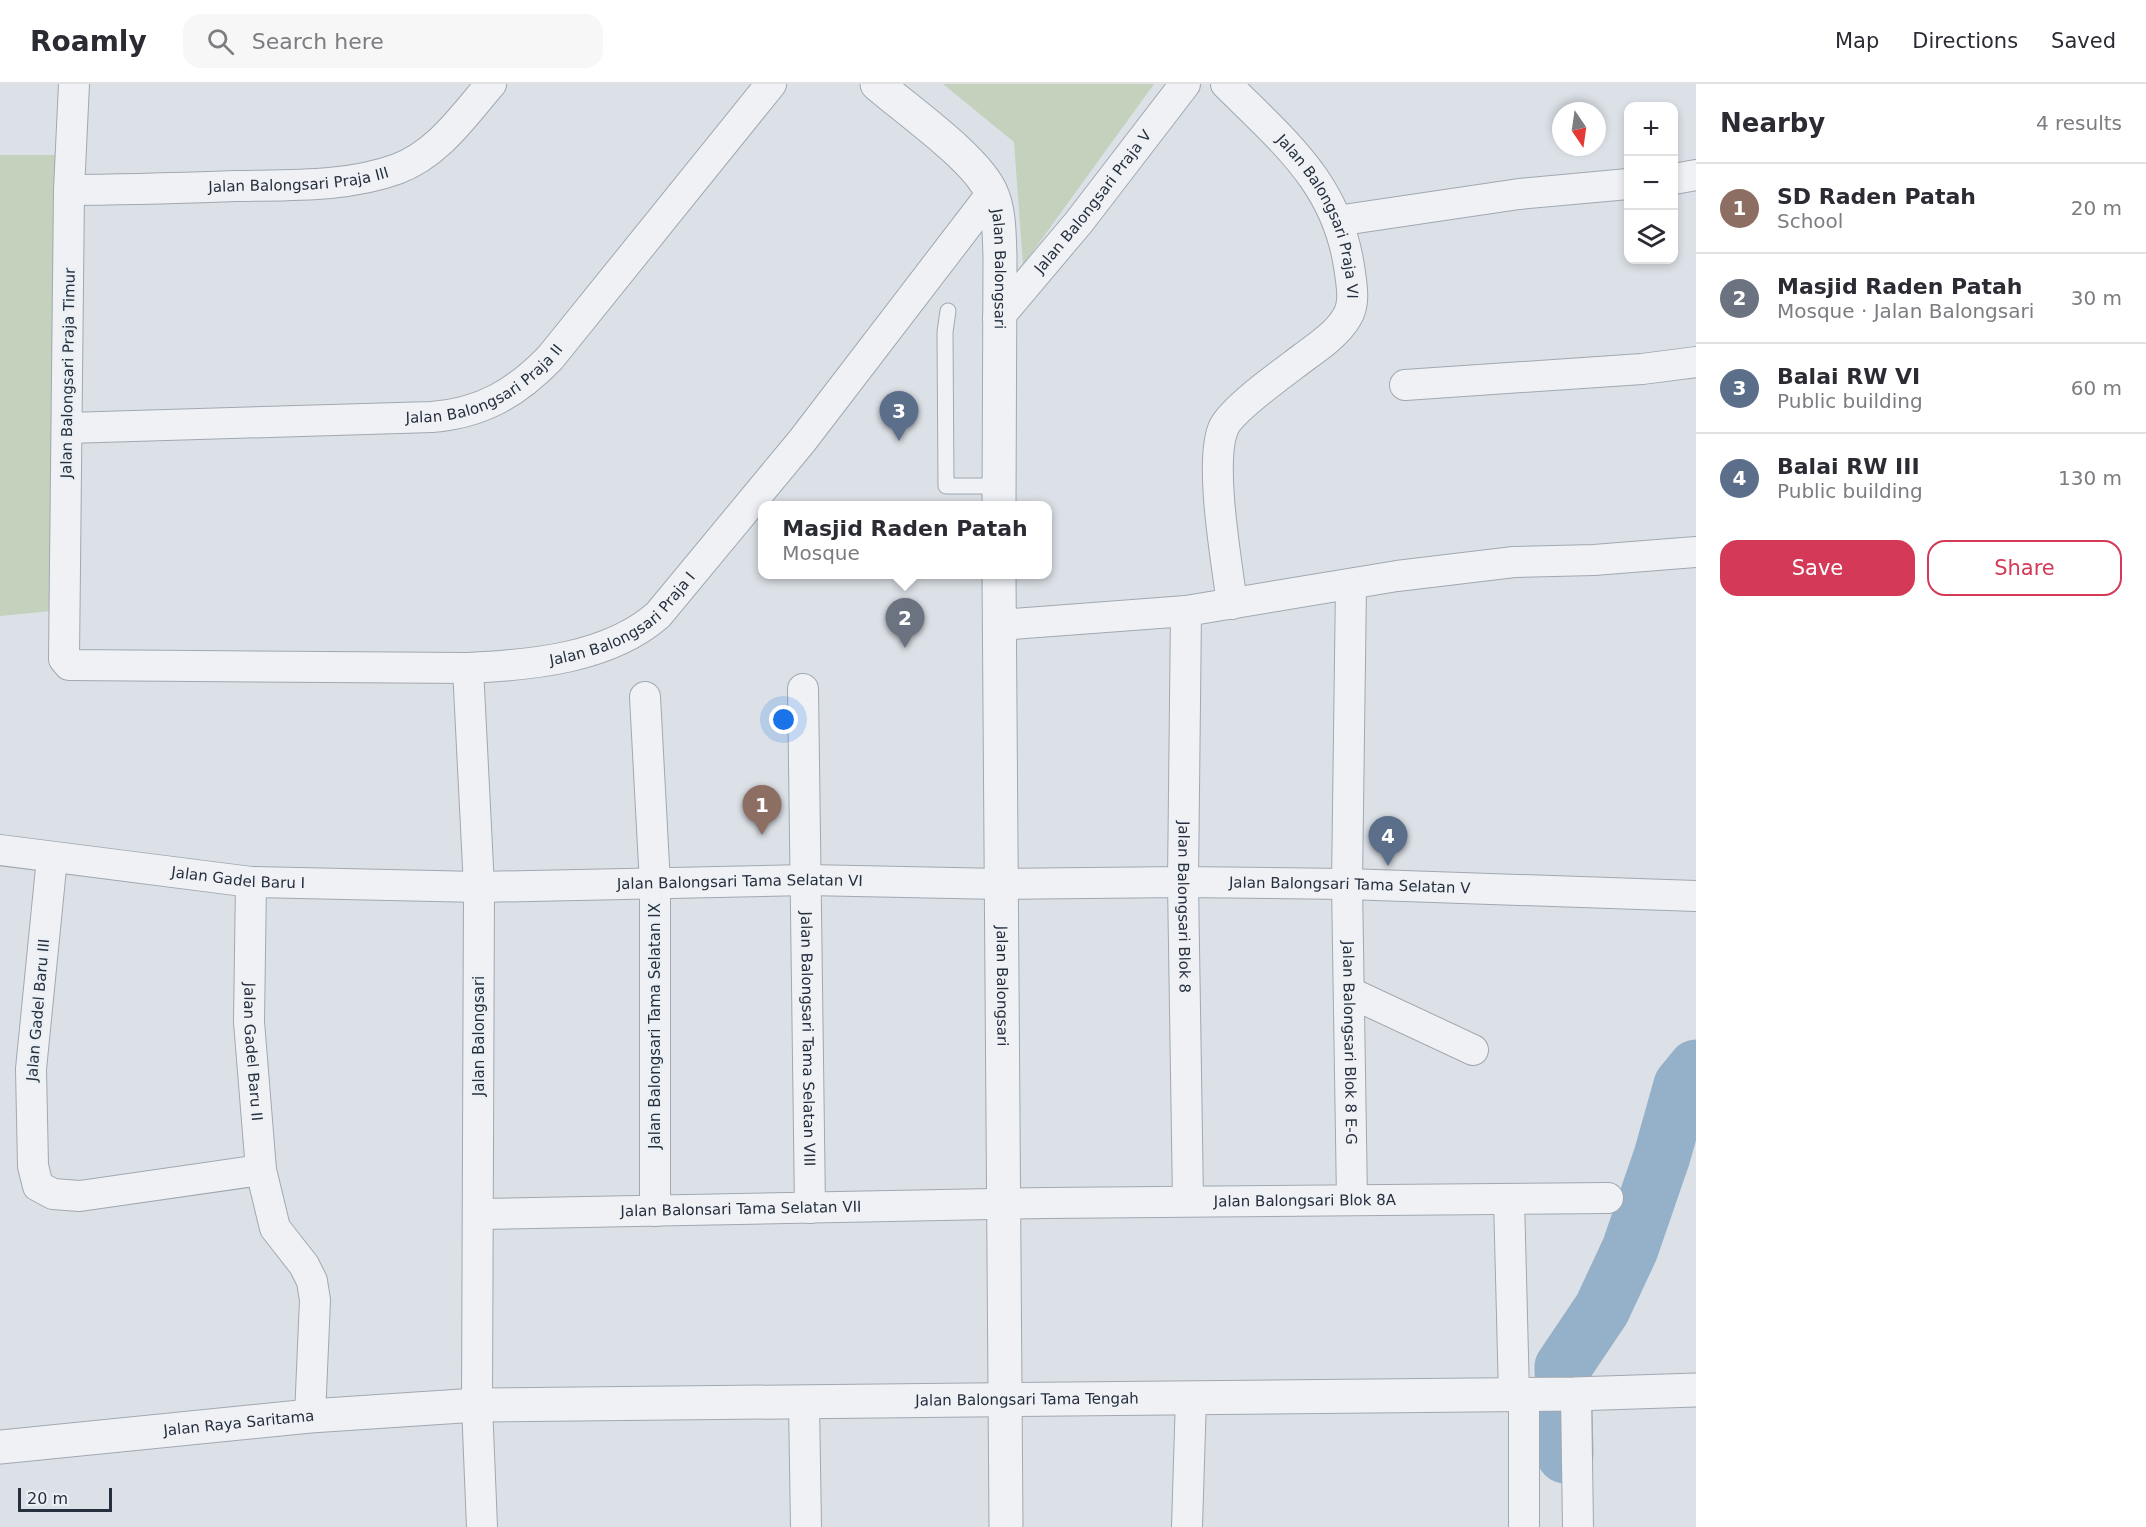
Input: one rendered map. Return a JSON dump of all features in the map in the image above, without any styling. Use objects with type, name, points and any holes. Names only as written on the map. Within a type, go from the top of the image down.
[{"type":"street","name":"Jalan Balongsari Praja Timur","points":[[65,662],[69,190],[74,84]]},
{"type":"street","name":"Jalan Balongsari Praja III","points":[[69,190],[307,184],[355,179],[387,171],[398,168],[430,150],[451,131],[491,84]]},
{"type":"street","name":"Jalan Balongsari Praja II","points":[[68,428],[432,417],[458,415],[483,408],[508,395],[529,379],[550,358],[771,84]]},
{"type":"street","name":"Jalan Balongsari","points":[[877,84],[978,170],[992,193],[998,221],[1000,248],[999,496]]},
{"type":"street","name":"Jalan Balongsari Praja V","points":[[998,318],[1079,222],[1185,84]]},
{"type":"street","name":"Jalan Balongsari Praja VI","points":[[1226,84],[1310,169],[1338,221],[1348,253],[1352,286],[1352,300],[1347,318],[1322,344],[1252,398],[1224,425],[1219,441],[1220,510],[1232,604]]},
{"type":"street","points":[[1678,178],[1696,175]]},
{"type":"street","points":[[1350,219],[1519,194],[1624,184]]},
{"type":"street","name":"Jalan Balongsari Praja I","points":[[65,662],[69,665],[468,668],[525,665],[588,651],[640,630],[658,615],[802,441],[992,193]]},
{"type":"street","points":[[1405,386],[1642,369],[1696,362]]},
{"type":"street","points":[[1000,625],[1186,611],[1397,576],[1514,562],[1594,560],[1696,552]]},
{"type":"street","name":"Jalan Balongsari","points":[[999,579],[1006,1527]]},
{"type":"street","name":"Jalan Balongsari Blok 8 E-G","points":[[1351,585],[1347,884],[1352,1200]]},
{"type":"street","name":"Jalan Balongsari Blok 8","points":[[1186,611],[1183,882],[1188,1201]]},
{"type":"street","name":"Jalan Balongsari","points":[[468,668],[479,887],[480,1214],[477,1405],[482,1527]]},
{"type":"street","name":"Jalan Balongsari Tama Selatan VIII","points":[[803,689],[810,1208]]},
{"type":"street","name":"Jalan Balongsari Tama Selatan IX","points":[[645,697],[656,884],[655,1211]]},
{"type":"street","name":"Jalan Gadel Baru I","points":[[0,850],[251,882],[479,887]]},
{"type":"street","name":"Jalan Gadel Baru III","points":[[52,858],[31,1069],[33,1166],[38,1186],[53,1194],[80,1196],[261,1170]]},
{"type":"street","name":"Jalan Balongsari Tama Selatan VI","points":[[479,887],[807,880],[1001,884]]},
{"type":"street","name":"Jalan Gadel Baru II","points":[[251,882],[249,1022],[261,1170],[273,1220],[312,1281],[315,1300],[310,1416]]},
{"type":"street","name":"Jalan Balongsari Tama Selatan V","points":[[1001,884],[1183,882],[1347,884],[1696,896]]},
{"type":"street","points":[[1349,992],[1473,1050]]},
{"type":"street","name":"Jalan Balongsari Blok 8A","points":[[1002,1205],[1188,1201],[1608,1198]]},
{"type":"street","points":[[1509,1199],[1546,1394],[1578,1527]]},
{"type":"street","name":"Jalan Balonsari Tama Selatan VII","points":[[480,1214],[1002,1205]]},
{"type":"street","name":"Jalan Balongsari Tama Tengah","points":[[477,1405],[1546,1394],[1696,1390]]},
{"type":"street","points":[[1524,1527],[1546,1394]]},
{"type":"street","points":[[1187,1527],[1191,1397]]},
{"type":"street","points":[[804,1402],[806,1527]]},
{"type":"street","name":"Jalan Raya Saritama","points":[[0,1447],[310,1416],[477,1405]]},
{"type":"lane","points":[[948,311],[945,332],[946,486],[999,496]]},
{"type":"green space","points":[[943,84],[1154,84],[1023,265],[1014,142]]},
{"type":"green space","points":[[0,155],[55,155],[71,609],[0,616]]},
{"type":"waterway","points":[[1565,1455],[1563,1367],[1602,1309],[1630,1249],[1662,1156],[1682,1085],[1696,1068]]},
{"type":"place","name":"Balai RW VI","points":[[899,441]]},
{"type":"place","name":"Masjid Raden Patah","points":[[905,648]]},
{"type":"place","name":"SD Raden Patah","points":[[762,835]]},
{"type":"place","name":"Balai RW III","points":[[1388,866]]}]
